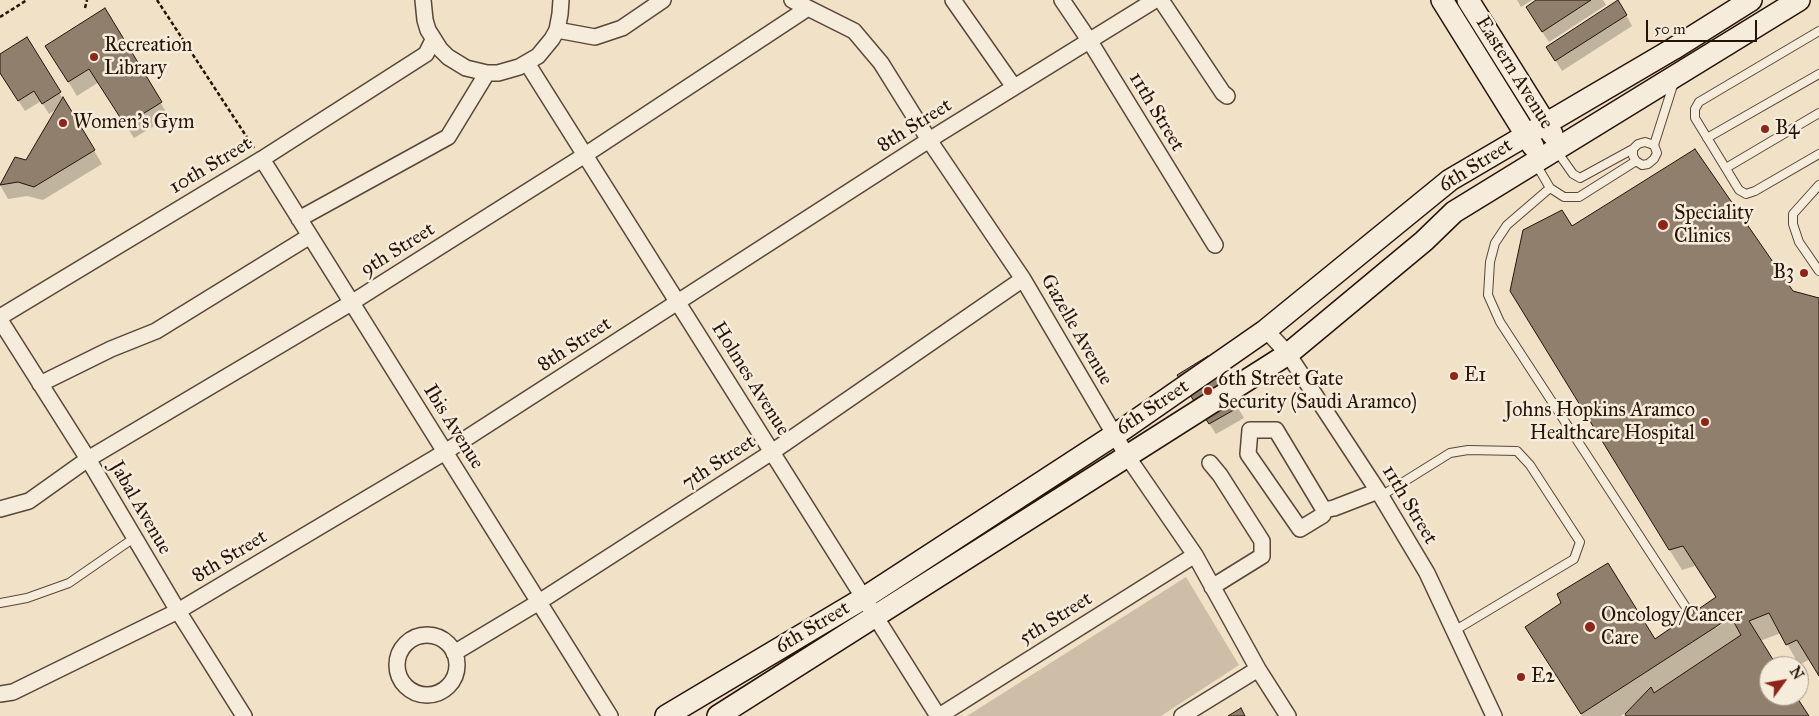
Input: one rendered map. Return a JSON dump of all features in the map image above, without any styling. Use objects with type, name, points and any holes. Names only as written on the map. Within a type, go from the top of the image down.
[{"type":"main road","name":"Eastern Avenue","points":[[1442,0],[1526,135],[1548,154]]},
{"type":"main road","name":"Eastern Avenue","points":[[1468,0],[1546,123],[1548,154]]},
{"type":"main road","name":"6th Street","points":[[666,716],[864,598],[1114,435],[1266,330],[1450,180],[1672,49],[1751,0]]},
{"type":"main road","name":"6th Street","points":[[718,716],[1288,354],[1424,241],[1454,212],[1799,0]]},
{"type":"street","points":[[423,0],[425,20],[433,40],[456,63],[466,68],[487,73],[509,71],[527,63],[545,48],[556,30],[561,0]]},
{"type":"street","points":[[556,30],[595,37],[622,28],[663,0]]},
{"type":"street","name":"Gazelle Avenue","points":[[792,0],[854,31],[882,64],[929,140],[1023,279],[1127,456],[1195,555],[1258,670],[1288,716]]},
{"type":"street","points":[[953,0],[1014,87]]},
{"type":"street","name":"11th Street","points":[[1062,0],[1089,40],[1215,245]]},
{"type":"street","name":"8th Street","points":[[0,694],[13,692],[178,611],[445,452],[929,140],[1155,0]]},
{"type":"street","points":[[1160,0],[1223,93],[1227,96]]},
{"type":"street","name":"9th Street","points":[[0,510],[29,501],[88,459],[351,303],[585,155],[808,8]]},
{"type":"street","name":"10th Street","points":[[0,318],[262,159],[426,54],[433,40]]},
{"type":"street","name":"Holmes Avenue","points":[[527,63],[938,716]]},
{"type":"street","points":[[299,219],[448,137],[487,73]]},
{"type":"street","name":"Ibis Avenue","points":[[262,159],[610,716]]},
{"type":"street","points":[[40,384],[111,349],[156,331],[310,236]]},
{"type":"street","name":"7th Street","points":[[454,653],[539,602],[772,452],[1023,279]]},
{"type":"street","name":"Jabal Avenue","points":[[0,318],[244,716]]},
{"type":"street","name":"11th Street","points":[[1266,330],[1288,354],[1379,494],[1427,573],[1494,716]]},
{"type":"street","points":[[1250,430],[1276,430],[1324,510],[1322,515],[1300,529],[1248,454],[1250,430]]},
{"type":"street","points":[[1210,463],[1220,475],[1262,541],[1262,556],[1212,587]]},
{"type":"street","points":[[1324,510],[1379,494]]},
{"type":"street","name":"5th Street","points":[[938,716],[1195,555]]},
{"type":"street","points":[[1182,716],[1258,670]]},
{"type":"lane","points":[[1819,31],[1699,102],[1695,109],[1695,118],[1739,190],[1746,194],[1819,154]]},
{"type":"lane","points":[[1707,138],[1819,74]]},
{"type":"lane","points":[[1633,149],[1633,156],[1642,165],[1648,164],[1654,159],[1657,153],[1654,145],[1676,76]]},
{"type":"lane","points":[[1726,168],[1819,113]]},
{"type":"lane","points":[[1548,154],[1580,178],[1633,149],[1638,144],[1645,142],[1654,145]]},
{"type":"lane","points":[[1548,154],[1550,188]]},
{"type":"lane","points":[[1550,188],[1564,197],[1578,197],[1636,161]]},
{"type":"lane","points":[[1819,185],[1793,214],[1793,224],[1799,242],[1819,271]]},
{"type":"lane","points":[[1550,188],[1506,225],[1495,243],[1490,262],[1488,295],[1500,322],[1690,612]]},
{"type":"lane","points":[[1379,494],[1450,453],[1468,450],[1517,451],[1530,465],[1580,542],[1574,559],[1454,631]]},
{"type":"lane","points":[[0,603],[26,598],[69,583],[134,538]]},
{"type":"path","points":[[0,17],[27,0]]},
{"type":"path","points":[[85,8],[87,0]]},
{"type":"path","points":[[157,0],[262,159]]},
{"type":"shaded area","points":[[1186,577],[1239,665],[1161,716],[967,716]]},
{"type":"building","points":[[1536,0],[1591,0],[1542,32],[1526,7]]},
{"type":"building","points":[[1618,0],[1627,15],[1555,61],[1546,47]]},
{"type":"building","name":"Recreation Library","points":[[105,8],[162,102],[125,125],[89,69],[68,82],[45,46]]},
{"type":"building","points":[[27,37],[61,92],[42,104],[34,91],[18,101],[0,73],[0,54]]},
{"type":"building","name":"Women's Gym","points":[[63,97],[95,150],[34,187],[18,182],[0,185],[15,157],[26,160]]},
{"type":"building","name":"Johns Hopkins Aramco Healthcare Hospital","points":[[1695,149],[1793,291],[1819,298],[1819,676],[1809,660],[1809,656],[1807,656],[1797,640],[1786,645],[1769,613],[1749,621],[1771,656],[1759,656],[1759,706],[1802,706],[1809,716],[1626,716],[1625,714],[1651,687],[1654,693],[1741,635],[1731,617],[1581,714],[1525,627],[1561,603],[1557,594],[1608,563],[1655,639],[1716,597],[1683,546],[1669,550],[1510,291],[1523,230],[1562,210],[1572,226]]},
{"type":"building","name":"6th Street Gate Security (Saudi Aramco)","points":[[1208,356],[1239,407],[1209,424],[1177,375]]},
{"type":"building","points":[[1241,708],[1245,716],[1228,716]]},
{"type":"place","name":"Recreation Library","points":[[94,57]]},
{"type":"place","name":"Women's Gym","points":[[63,123]]},
{"type":"place","name":"B4","points":[[1765,129]]},
{"type":"place","name":"Speciality Clinics","points":[[1663,225]]},
{"type":"place","name":"B3","points":[[1804,273]]},
{"type":"place","name":"E1","points":[[1454,376]]},
{"type":"place","name":"6th Street Gate Security (Saudi Aramco)","points":[[1208,391]]},
{"type":"place","name":"Johns Hopkins Aramco Healthcare Hospital","points":[[1705,422]]},
{"type":"place","name":"Oncology/Cancer Care","points":[[1590,627]]},
{"type":"place","name":"E2","points":[[1521,677]]}]
